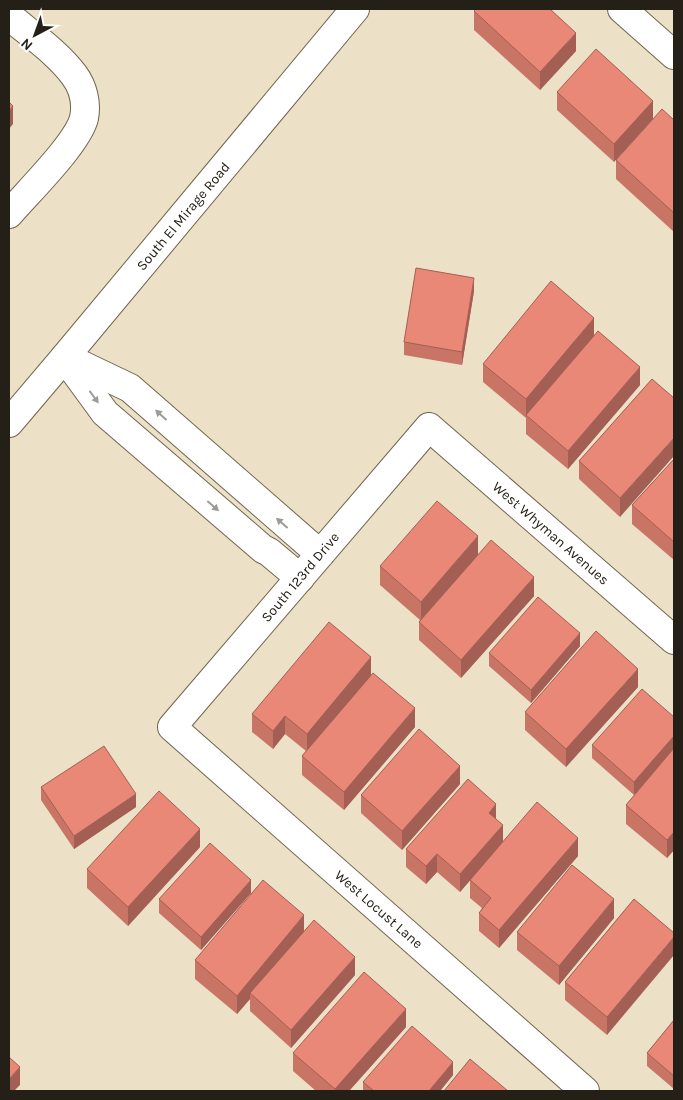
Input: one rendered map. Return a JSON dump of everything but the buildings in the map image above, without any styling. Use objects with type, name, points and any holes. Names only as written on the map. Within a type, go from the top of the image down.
[{"type":"street","name":"South El Mirage Road","points":[[9,423],[355,9]]},
{"type":"street","points":[[622,9],[674,55]]},
{"type":"street","points":[[9,16],[66,65],[82,90],[86,105],[83,120],[76,135],[9,214]]},
{"type":"street","points":[[65,358],[130,388],[320,554]]},
{"type":"street","points":[[65,358],[105,413],[263,549],[300,578]]},
{"type":"street","name":"South 123rd Drive","points":[[172,727],[429,427]]},
{"type":"street","name":"West Whyman Avenues","points":[[429,427],[674,640]]},
{"type":"street","name":"West Locust Lane","points":[[172,727],[585,1091]]}]
